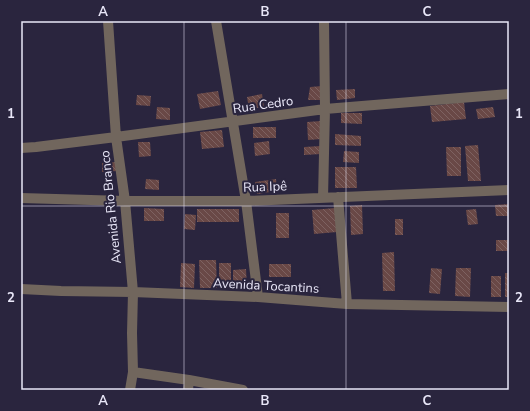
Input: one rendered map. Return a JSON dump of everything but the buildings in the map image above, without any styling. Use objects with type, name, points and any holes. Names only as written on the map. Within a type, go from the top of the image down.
[{"type":"street","name":"Avenida Rio Branco","points":[[108,21],[116,137],[125,201],[133,292],[133,372],[130,390]]},
{"type":"street","points":[[216,21],[234,122],[258,297]]},
{"type":"street","points":[[323,198],[325,109],[324,21]]},
{"type":"street","name":"Rua Cedro","points":[[21,148],[234,122],[325,109],[509,94]]},
{"type":"street","name":"Rua Ipê","points":[[21,198],[125,201],[246,201],[509,190]]},
{"type":"street","points":[[338,198],[347,304]]},
{"type":"street","name":"Avenida Tocantins","points":[[21,289],[258,297],[347,304],[509,307]]},
{"type":"street","points":[[133,372],[189,385],[243,390]]}]
